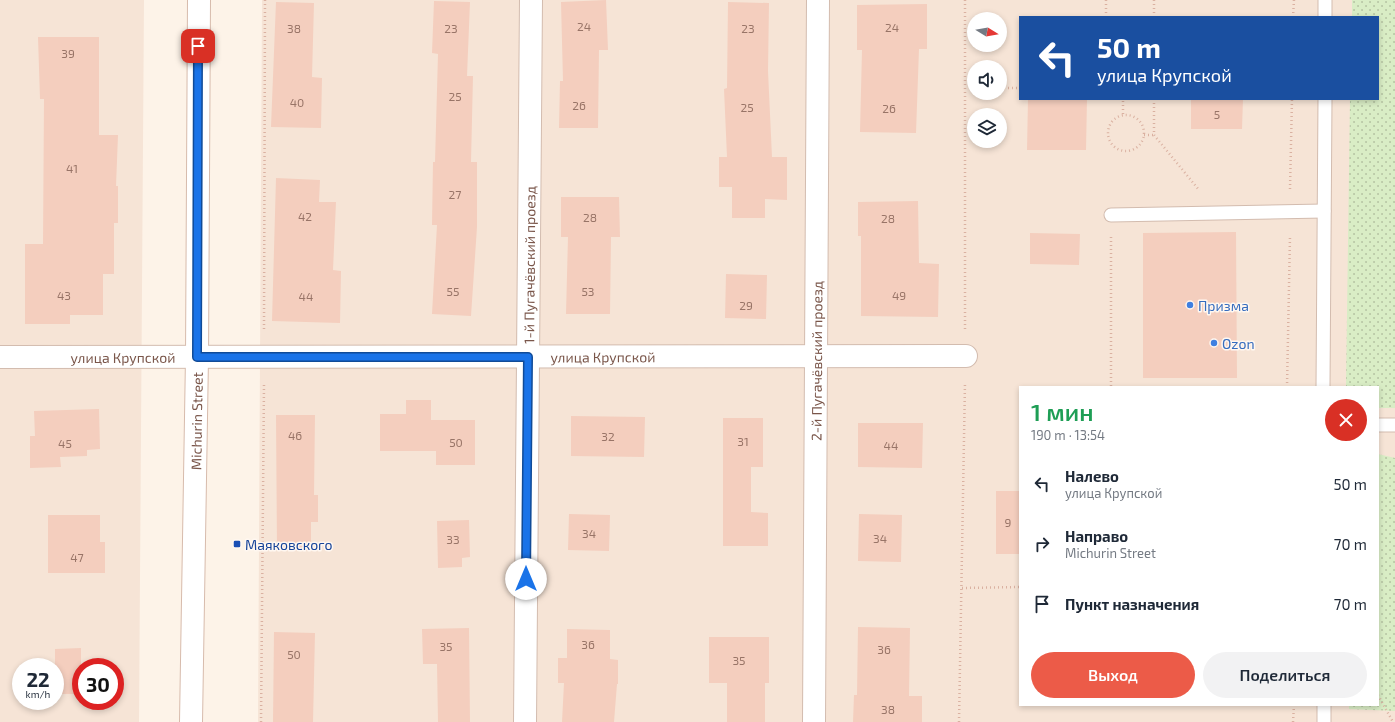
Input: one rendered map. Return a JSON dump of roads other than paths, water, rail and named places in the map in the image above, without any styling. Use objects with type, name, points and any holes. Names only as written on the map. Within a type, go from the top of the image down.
[{"type":"street","name":"Michurin Street","points":[[191,722],[197,357],[199,0]]},
{"type":"street","name":"1-й Пугачёвский проезд","points":[[525,722],[531,0]]},
{"type":"street","name":"2-й Пугачёвский проезд","points":[[814,722],[818,0]]},
{"type":"street","name":"улица Крупской","points":[[0,357],[966,356]]},
{"type":"lane","points":[[1325,0],[1325,16]]},
{"type":"lane","points":[[1323,386],[1325,100]]},
{"type":"lane","points":[[1111,215],[1324,211]]},
{"type":"lane","points":[[1379,425],[1395,425]]},
{"type":"lane","points":[[1324,706],[1324,722]]},
{"type":"place","name":"Призма","points":[[1190,305]]},
{"type":"place","name":"Ozon","points":[[1214,343]]},
{"type":"place","name":"Маяковского","points":[[237,544]]}]
